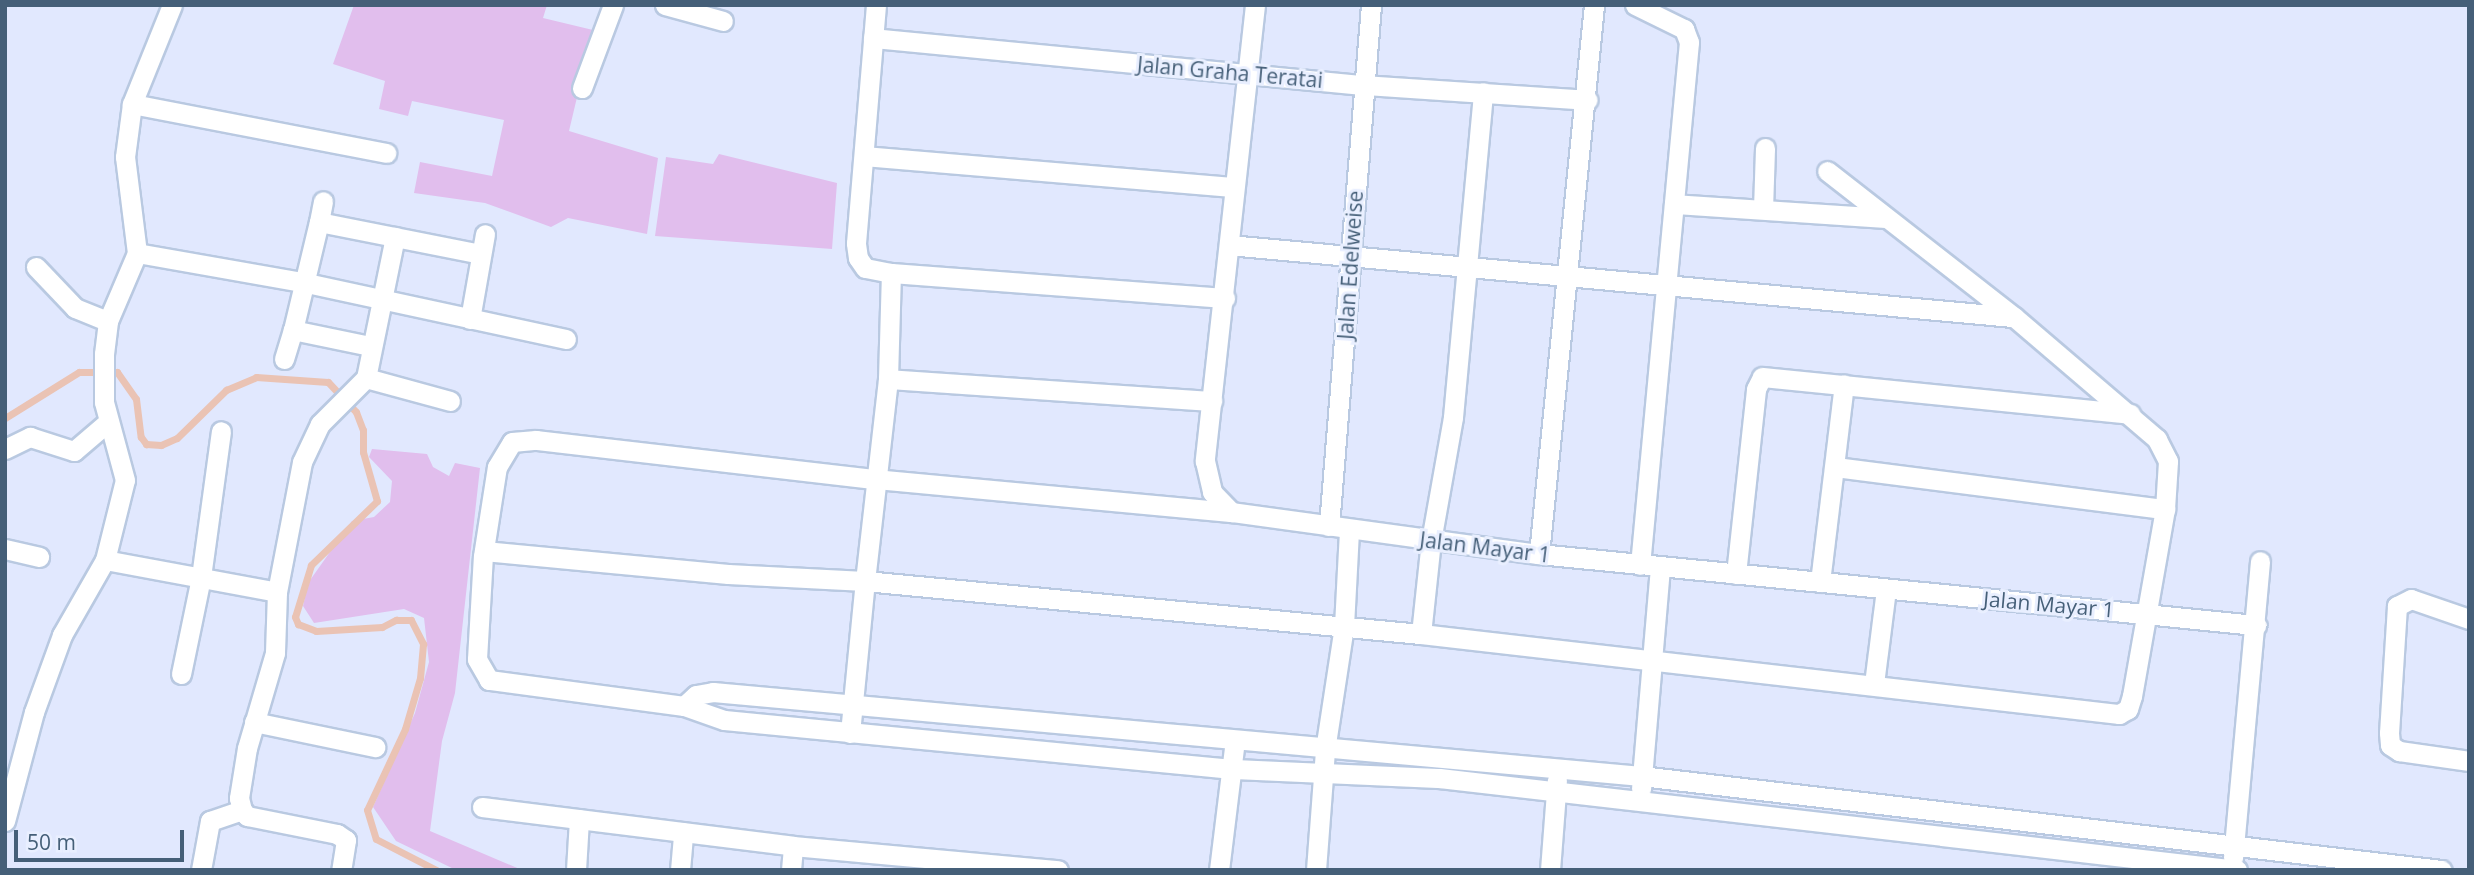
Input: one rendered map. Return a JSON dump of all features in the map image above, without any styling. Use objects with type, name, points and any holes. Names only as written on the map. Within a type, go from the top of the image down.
[{"type":"street","points":[[5,821],[34,712],[62,635],[105,560],[125,480],[108,422],[102,388],[108,321],[136,253],[125,157],[132,104],[172,5]]},
{"type":"street","points":[[582,88],[612,5]]},
{"type":"street","points":[[665,5],[723,21]]},
{"type":"street","points":[[876,5],[858,258],[865,268],[891,273],[1225,298]]},
{"type":"street","points":[[1231,512],[1212,492],[1206,476],[1225,298],[1232,187],[1255,5]]},
{"type":"street","name":"Jalan Edelweise","points":[[1329,526],[1371,5]]},
{"type":"street","points":[[1539,555],[1587,100],[1594,5]]},
{"type":"street","points":[[1635,5],[1684,29],[1689,36],[1640,565]]},
{"type":"street","name":"Jalan Graha Teratai","points":[[873,38],[1364,85],[1587,100]]},
{"type":"street","points":[[1421,634],[1431,541],[1453,417],[1483,92]]},
{"type":"street","points":[[132,104],[386,153]]},
{"type":"street","points":[[1763,209],[1765,148]]},
{"type":"street","points":[[864,156],[1232,187]]},
{"type":"street","points":[[1827,171],[2014,317],[2157,439],[2168,461],[2165,509],[2132,696],[2128,709],[2119,714],[1874,684],[1344,626],[865,581],[729,574],[484,551],[477,659],[489,680],[684,706],[716,719],[1232,769],[1439,778],[2234,870],[2232,845],[2256,625],[2260,561]]},
{"type":"street","points":[[284,359],[323,201]]},
{"type":"street","points":[[1674,204],[1884,218]]},
{"type":"street","points":[[319,222],[481,254]]},
{"type":"street","points":[[470,318],[485,234]]},
{"type":"street","points":[[341,870],[346,840],[337,834],[247,816],[242,810],[242,775],[254,722],[275,653],[277,592],[302,462],[329,413],[360,384],[395,237]]},
{"type":"street","points":[[1229,245],[1351,254],[1567,278],[2014,317]]},
{"type":"street","points":[[136,253],[302,282],[566,339]]},
{"type":"street","points":[[36,267],[75,308],[108,321]]},
{"type":"street","points":[[850,733],[875,479],[888,379],[891,273]]},
{"type":"street","points":[[293,330],[370,346]]},
{"type":"street","points":[[1736,574],[1758,381],[1762,377],[2130,414]]},
{"type":"street","points":[[888,379],[1212,401]]},
{"type":"street","points":[[360,384],[450,401]]},
{"type":"street","points":[[1820,582],[1844,384]]},
{"type":"street","points":[[5,449],[30,436],[74,451],[108,422]]},
{"type":"street","points":[[181,674],[201,577],[221,431]]},
{"type":"street","name":"Jalan Mayar 1","points":[[484,551],[496,467],[512,442],[536,440],[875,479],[1231,512],[1539,555],[2256,625]]},
{"type":"street","points":[[1835,467],[2165,509]]},
{"type":"street","points":[[1316,870],[1325,750],[1344,626],[1349,530]]},
{"type":"street","points":[[5,549],[39,557]]},
{"type":"street","points":[[105,560],[277,592]]},
{"type":"street","points":[[1641,800],[1649,661],[1660,566]]},
{"type":"street","points":[[1874,684],[1886,589]]},
{"type":"street","points":[[2469,618],[2411,599],[2397,606],[2389,733],[2390,745],[2399,751],[2469,761]]},
{"type":"street","points":[[684,706],[696,695],[713,692],[1325,750],[1641,776],[2441,870]]},
{"type":"street","points":[[254,722],[374,747]]},
{"type":"street","points":[[1219,870],[1235,740]]},
{"type":"street","points":[[1550,870],[1558,769]]},
{"type":"street","points":[[482,807],[793,846],[897,862],[1058,870]]},
{"type":"street","points":[[201,870],[211,821],[242,810]]},
{"type":"street","points":[[576,870],[579,819]]},
{"type":"street","points":[[680,870],[683,832]]},
{"type":"street","points":[[791,870],[793,846]]},
{"type":"shaded area","points":[[354,5],[547,5],[543,18],[593,30],[569,131],[658,158],[647,234],[568,218],[551,227],[485,203],[414,193],[420,162],[492,176],[504,120],[412,101],[408,116],[379,109],[385,81],[333,64]]},
{"type":"shaded area","points":[[719,154],[837,183],[832,249],[655,236],[666,157],[713,164]]},
{"type":"shaded area","points":[[372,449],[427,454],[433,467],[449,476],[455,463],[480,468],[455,693],[442,741],[430,831],[522,870],[456,870],[396,841],[373,807],[415,713],[429,662],[424,618],[404,609],[314,623],[303,606],[308,583],[352,521],[374,517],[390,502],[392,481],[369,457]]},
{"type":"waterway","points":[[5,418],[79,372],[117,372],[136,399],[141,437],[146,444],[161,445],[177,438],[226,390],[256,377],[328,382],[356,412],[363,430],[363,452],[377,501],[311,565],[295,617],[298,624],[316,631],[382,627],[396,620],[411,620],[423,644],[420,678],[405,729],[367,810],[376,839],[436,870]]}]
